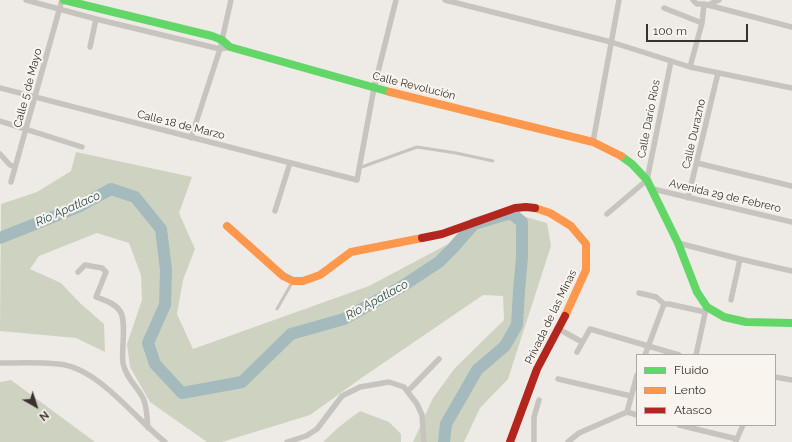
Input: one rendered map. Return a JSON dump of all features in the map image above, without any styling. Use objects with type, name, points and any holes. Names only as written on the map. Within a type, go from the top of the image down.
[{"type":"street","name":"Calle Revolución","points":[[26,0],[96,19],[220,49],[230,47]]},
{"type":"street","name":"Calle Revolución","points":[[63,0],[212,36],[222,40],[230,47],[374,88],[593,142],[617,153],[632,164],[653,189],[678,243],[697,292],[706,310]]},
{"type":"street","name":"Calle 5 de Mayo","points":[[12,182],[63,0]]},
{"type":"street","points":[[190,138],[220,49],[232,0]]},
{"type":"street","points":[[358,169],[374,88],[396,0]]},
{"type":"street","points":[[445,0],[611,42],[690,67],[792,88]]},
{"type":"street","points":[[593,142],[619,0]]},
{"type":"street","points":[[693,0],[697,4],[792,27]]},
{"type":"street","points":[[706,5],[719,0]]},
{"type":"street","points":[[690,67],[706,5]]},
{"type":"street","points":[[664,8],[702,23]]},
{"type":"street","points":[[90,47],[96,19]]},
{"type":"street","name":"Calle Darío Ríos","points":[[647,180],[671,61]]},
{"type":"street","name":"Calle Durazno","points":[[688,198],[718,73]]},
{"type":"street","name":"Calle 18 de Marzo","points":[[0,88],[356,180],[358,169]]},
{"type":"street","points":[[0,121],[27,128],[82,147]]},
{"type":"street","points":[[0,154],[10,165],[15,167]]},
{"type":"street","points":[[275,212],[290,163]]},
{"type":"street","points":[[697,163],[792,186]]},
{"type":"street","points":[[607,214],[647,180]]},
{"type":"street","name":"Avenida 29 de Febrero","points":[[653,189],[792,222]]},
{"type":"street","name":"Privada de las Minas","points":[[293,281],[302,281],[320,275],[351,252],[442,234],[516,208],[526,207],[538,209],[550,213],[571,226],[586,244],[586,270],[574,298],[557,328],[537,369],[510,442]]},
{"type":"street","points":[[227,226],[283,276],[293,281]]},
{"type":"street","points":[[678,243],[792,271]]},
{"type":"street","points":[[731,300],[740,259]]},
{"type":"street","points":[[78,272],[85,265],[102,268],[106,272],[96,297],[115,305],[124,319],[122,351],[123,365],[128,378],[144,399],[148,428]]},
{"type":"street","points":[[639,293],[656,297],[664,304],[706,310],[724,317],[746,322],[792,323]]},
{"type":"street","points":[[645,354],[664,304]]},
{"type":"street","points":[[696,354],[706,310]]},
{"type":"street","points":[[557,328],[582,342]]},
{"type":"street","points":[[577,352],[590,329],[675,354]]},
{"type":"street","points":[[408,391],[439,359]]},
{"type":"street","points":[[0,363],[59,364],[73,367],[88,374],[100,382],[148,428],[165,442]]},
{"type":"street","points":[[776,377],[792,380]]},
{"type":"street","points":[[558,379],[631,396]]},
{"type":"street","points":[[627,412],[636,379]]},
{"type":"street","points":[[287,442],[306,436],[317,428],[342,396],[360,387],[389,382],[404,387],[417,404],[422,415],[424,442]]},
{"type":"street","points":[[534,442],[534,417],[539,400]]},
{"type":"street","points":[[568,442],[579,433],[627,412],[636,415]]},
{"type":"street","points":[[683,426],[737,440],[743,426]]},
{"type":"lane","points":[[358,169],[417,147],[456,152],[493,161]]},
{"type":"lane","points":[[277,309],[293,281]]},
{"type":"green space","points":[[76,152],[192,177],[179,213],[195,249],[183,280],[177,314],[193,349],[369,286],[482,226],[522,216],[547,223],[551,246],[508,379],[480,408],[464,442],[413,442],[433,398],[455,368],[504,320],[503,296],[483,295],[310,415],[222,442],[207,442],[150,402],[130,367],[127,344],[142,300],[141,275],[129,243],[97,233],[39,256],[30,269],[61,283],[80,303],[104,324],[105,352],[76,338],[0,331],[1,204],[37,192],[71,171]]},
{"type":"green space","points":[[11,380],[95,442],[0,442],[0,382]]},
{"type":"green space","points":[[360,411],[389,422],[401,434],[401,442],[323,442],[340,426]]},
{"type":"waterway","name":"Rio Apatlaco","points":[[0,238],[78,207],[111,189],[135,197],[161,229],[166,270],[165,305],[148,343],[155,364],[182,393],[242,382],[291,334],[344,319],[401,287],[439,262],[474,224],[511,213],[522,222],[522,257],[517,325],[505,346],[477,370],[446,424],[444,442]]},
{"type":"traffic: fast","points":[[64,0],[212,36],[222,40],[230,47],[390,92]]},
{"type":"traffic: fast","points":[[621,156],[632,164],[647,180],[678,243],[697,292],[707,307],[724,317],[746,322],[792,323]]},
{"type":"traffic: slow","points":[[390,92],[593,142],[621,156]]},
{"type":"traffic: slow","points":[[535,208],[550,213],[571,226],[586,244],[586,270],[565,316]]},
{"type":"traffic: slow","points":[[227,226],[283,276],[293,281],[303,281],[320,275],[351,252],[422,238]]},
{"type":"traffic: jam","points":[[422,238],[442,234],[515,208],[535,208]]},
{"type":"traffic: jam","points":[[510,442],[537,369],[565,316]]}]
